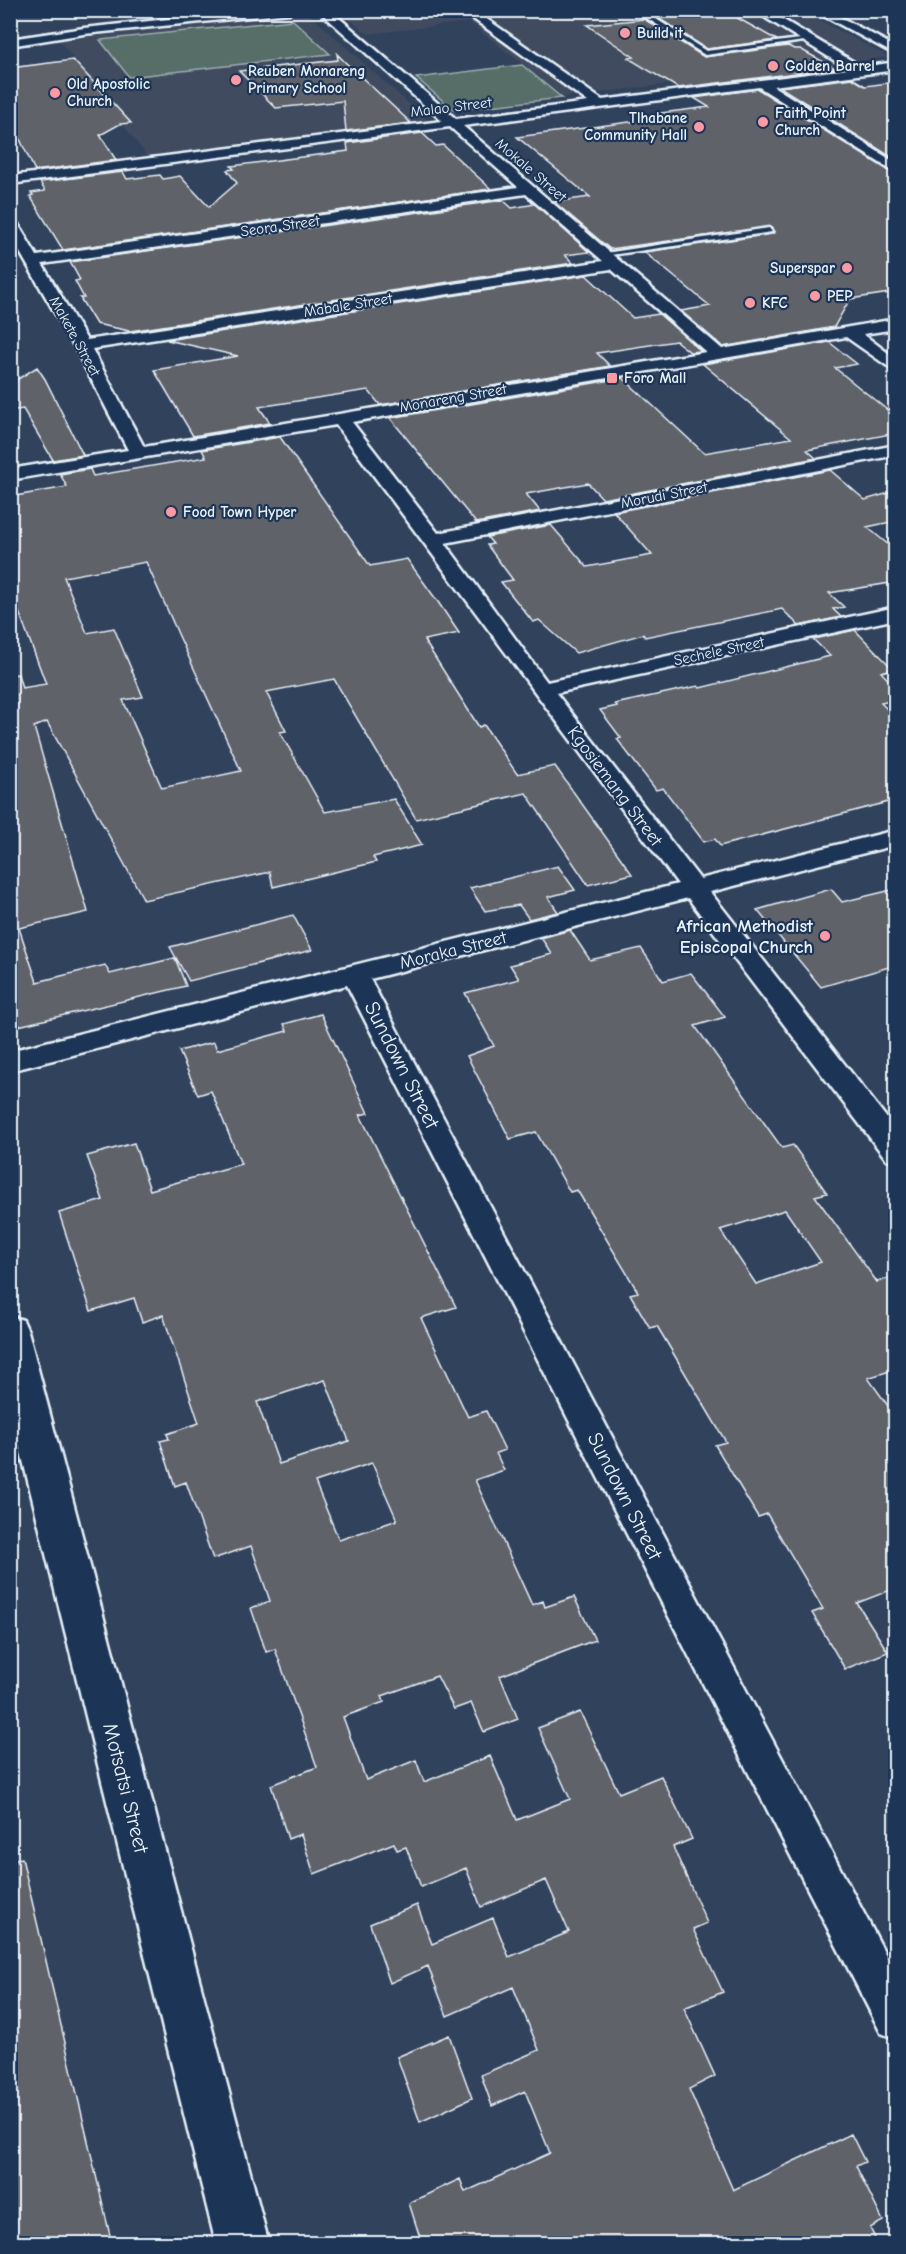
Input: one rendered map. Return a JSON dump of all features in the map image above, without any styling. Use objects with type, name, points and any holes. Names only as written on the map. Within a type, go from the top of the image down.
[{"type":"street","points":[[10,43],[84,32],[290,10]]},
{"type":"street","name":"Mokale Street","points":[[323,10],[717,353]]},
{"type":"street","points":[[466,10],[599,104]]},
{"type":"street","points":[[758,10],[861,71]]},
{"type":"street","points":[[818,10],[896,52]]},
{"type":"street","name":"Malao Street","points":[[10,180],[896,66]]},
{"type":"street","points":[[762,84],[896,169]]},
{"type":"street","name":"Seora Street","points":[[33,261],[528,190]]},
{"type":"street","name":"Makete Street","points":[[10,222],[82,346],[138,452]]},
{"type":"street","name":"Mabale Street","points":[[82,346],[609,259]]},
{"type":"street","name":"Monareng Street","points":[[10,475],[339,417],[896,324]]},
{"type":"street","points":[[849,332],[896,367]]},
{"type":"street","name":"Kgosiemang Street","points":[[339,417],[433,540],[542,690],[893,1145]]},
{"type":"street","name":"Morudi Street","points":[[433,540],[896,450]]},
{"type":"street","name":"Sechele Street","points":[[542,690],[896,613]]},
{"type":"street","name":"Moraka Street","points":[[10,1061],[896,837]]},
{"type":"street","name":"Sundown Street","points":[[355,975],[896,2018]]},
{"type":"street","name":"Motsatsi Street","points":[[10,1331],[243,2244]]},
{"type":"lane","points":[[637,10],[705,53],[808,40]]},
{"type":"lane","points":[[609,259],[769,230]]},
{"type":"shaded area","points":[[339,11],[802,11],[889,57],[564,97],[469,22],[368,34]]},
{"type":"shaded area","name":"Reuben Monareng Primary School","points":[[309,14],[427,120],[147,156],[59,40]]},
{"type":"green space","points":[[293,20],[330,54],[129,77],[100,40]]},
{"type":"green space","points":[[522,65],[562,98],[454,110],[416,78]]},
{"type":"building","points":[[723,10],[777,40],[707,49],[658,18]]},
{"type":"building","points":[[644,19],[704,57],[788,46],[800,49],[835,68],[678,88],[628,58],[634,57],[587,25]]},
{"type":"building","points":[[337,54],[411,123],[346,131],[343,101],[276,108],[239,71],[338,60]]},
{"type":"building","points":[[73,60],[131,123],[120,124],[100,135],[116,160],[35,171],[10,118],[10,68]]},
{"type":"building","points":[[852,78],[865,86],[896,82],[896,160],[780,87]]},
{"type":"building","name":"Foro Mall","points":[[758,89],[896,175],[896,292],[850,299],[834,327],[723,347],[681,311],[710,306],[644,252],[772,234],[774,232],[771,227],[610,249],[554,202],[590,197],[517,137],[667,117],[661,113],[709,107],[694,98]]},
{"type":"building","points":[[422,133],[436,146],[443,145],[491,189],[63,250],[30,196],[33,195],[31,193],[45,191],[40,182],[123,172],[127,179],[160,175],[163,179],[180,176],[209,207],[237,183],[227,170],[234,169],[231,166],[348,151],[347,143]]},
{"type":"building","points":[[503,200],[512,208],[535,204],[589,252],[565,255],[573,263],[130,331],[96,324],[80,298],[84,298],[75,281],[80,280],[70,262]]},
{"type":"building","points":[[586,275],[633,318],[659,314],[701,351],[690,352],[676,341],[597,353],[610,366],[380,405],[368,390],[259,407],[270,423],[193,436],[154,370],[238,356],[167,340]]},
{"type":"building","points":[[829,342],[857,364],[835,368],[896,417],[896,433],[807,450],[816,458],[603,499],[588,483],[526,494],[540,511],[476,523],[390,418],[623,378],[704,453],[791,438],[703,364]]},
{"type":"building","points":[[37,367],[83,455],[53,460],[23,409],[10,411],[10,384]]},
{"type":"building","points":[[280,437],[370,566],[407,559],[459,633],[424,640],[479,727],[484,725],[517,774],[555,766],[632,874],[588,885],[526,793],[416,819],[334,679],[266,692],[286,731],[280,732],[325,812],[394,799],[422,845],[373,857],[376,862],[273,887],[270,872],[144,900],[47,722],[34,727],[88,912],[19,928],[37,982],[105,965],[110,974],[175,958],[186,986],[10,1028],[10,675],[18,674],[22,688],[46,684],[10,588],[10,497],[67,487],[60,474],[90,469],[93,476],[206,457],[202,450]],"holes":[[[146,562],[241,771],[162,788],[123,700],[143,697],[114,628],[87,633],[64,577]]]},
{"type":"building","points":[[830,470],[865,500],[896,491],[896,521],[867,527],[896,551],[896,582],[829,593],[844,607],[833,609],[841,617],[799,626],[782,609],[645,637],[643,634],[576,653],[539,620],[533,622],[501,582],[513,580],[487,545],[493,544],[487,537],[551,525],[587,567],[652,555],[614,512]]},
{"type":"building","points":[[855,630],[893,669],[881,672],[896,688],[896,700],[881,703],[896,718],[896,800],[720,846],[715,839],[704,842],[663,788],[656,790],[617,739],[621,738],[600,710],[617,706],[615,704],[698,686],[700,688],[830,656],[813,639]]},
{"type":"building","points":[[558,866],[575,890],[548,897],[558,912],[529,919],[519,905],[485,911],[470,888]]},
{"type":"building","name":"African Methodist Episcopal Church","points":[[831,889],[842,902],[896,889],[896,965],[821,987],[757,910]]},
{"type":"building","points":[[293,915],[312,950],[189,981],[170,947]]},
{"type":"building","points":[[570,930],[590,960],[641,948],[663,981],[691,973],[725,1017],[695,1026],[782,1148],[793,1145],[827,1193],[815,1196],[877,1282],[896,1276],[896,1369],[868,1378],[896,1417],[896,1588],[857,1603],[888,1652],[845,1669],[812,1613],[823,1609],[767,1514],[758,1517],[715,1445],[726,1442],[657,1326],[650,1328],[630,1294],[638,1292],[577,1190],[570,1192],[536,1132],[510,1139],[467,1056],[494,1046],[465,993],[519,979],[510,965],[552,954],[541,938]],"holes":[[[785,1210],[821,1262],[756,1284],[720,1230]]]},
{"type":"building","points":[[321,1014],[368,1113],[360,1115],[456,1307],[421,1318],[468,1417],[486,1411],[505,1450],[496,1453],[504,1470],[475,1480],[532,1605],[543,1601],[545,1607],[574,1597],[595,1640],[500,1676],[518,1719],[484,1732],[471,1703],[454,1709],[437,1676],[382,1696],[384,1702],[343,1717],[366,1780],[416,1760],[424,1782],[490,1756],[517,1820],[570,1799],[538,1728],[580,1712],[619,1793],[661,1776],[692,1839],[673,1847],[707,1923],[693,1929],[723,1992],[684,2008],[715,2076],[689,2089],[733,2190],[851,2134],[865,2162],[856,2166],[883,2221],[870,2228],[878,2244],[422,2244],[409,2203],[460,2179],[465,2192],[550,2153],[525,2091],[492,2106],[481,2075],[539,2050],[513,1987],[447,2016],[428,1966],[390,1983],[370,1924],[417,1905],[432,1944],[493,1918],[509,1957],[569,1932],[546,1880],[481,1907],[466,1868],[421,1887],[406,1847],[397,1850],[394,1843],[314,1874],[301,1834],[288,1839],[271,1785],[317,1767],[275,1649],[266,1652],[251,1608],[270,1601],[251,1546],[213,1559],[186,1482],[175,1486],[160,1441],[169,1439],[167,1434],[199,1423],[163,1315],[142,1322],[134,1298],[91,1311],[59,1213],[103,1200],[87,1156],[134,1143],[150,1190],[241,1164],[211,1091],[198,1095],[179,1051],[214,1042],[217,1050],[287,1031],[284,1024]],"holes":[[[325,1380],[349,1441],[279,1464],[257,1402]],[[372,1463],[397,1520],[339,1540],[315,1482]]]},
{"type":"building","points":[[22,1858],[112,2244],[10,2244],[10,1860]]},
{"type":"building","points":[[449,2035],[472,2098],[420,2122],[397,2057]]},
{"type":"place","name":"Build it","points":[[625,33]]},
{"type":"place","name":"Golden Barrel","points":[[773,66]]},
{"type":"place","name":"Reuben Monareng Primary School","points":[[236,80]]},
{"type":"place","name":"Old Apostolic Church","points":[[55,93]]},
{"type":"place","name":"Faith Point Church","points":[[763,122]]},
{"type":"place","name":"Tlhabane Community Hall","points":[[699,127]]},
{"type":"place","name":"Superspar","points":[[847,268]]},
{"type":"place","name":"PEP","points":[[815,296]]},
{"type":"place","name":"KFC","points":[[750,303]]},
{"type":"place","name":"Foro Mall","points":[[612,378]]},
{"type":"place","name":"Food Town Hyper","points":[[171,512]]},
{"type":"place","name":"African Methodist Episcopal Church","points":[[825,936]]}]
